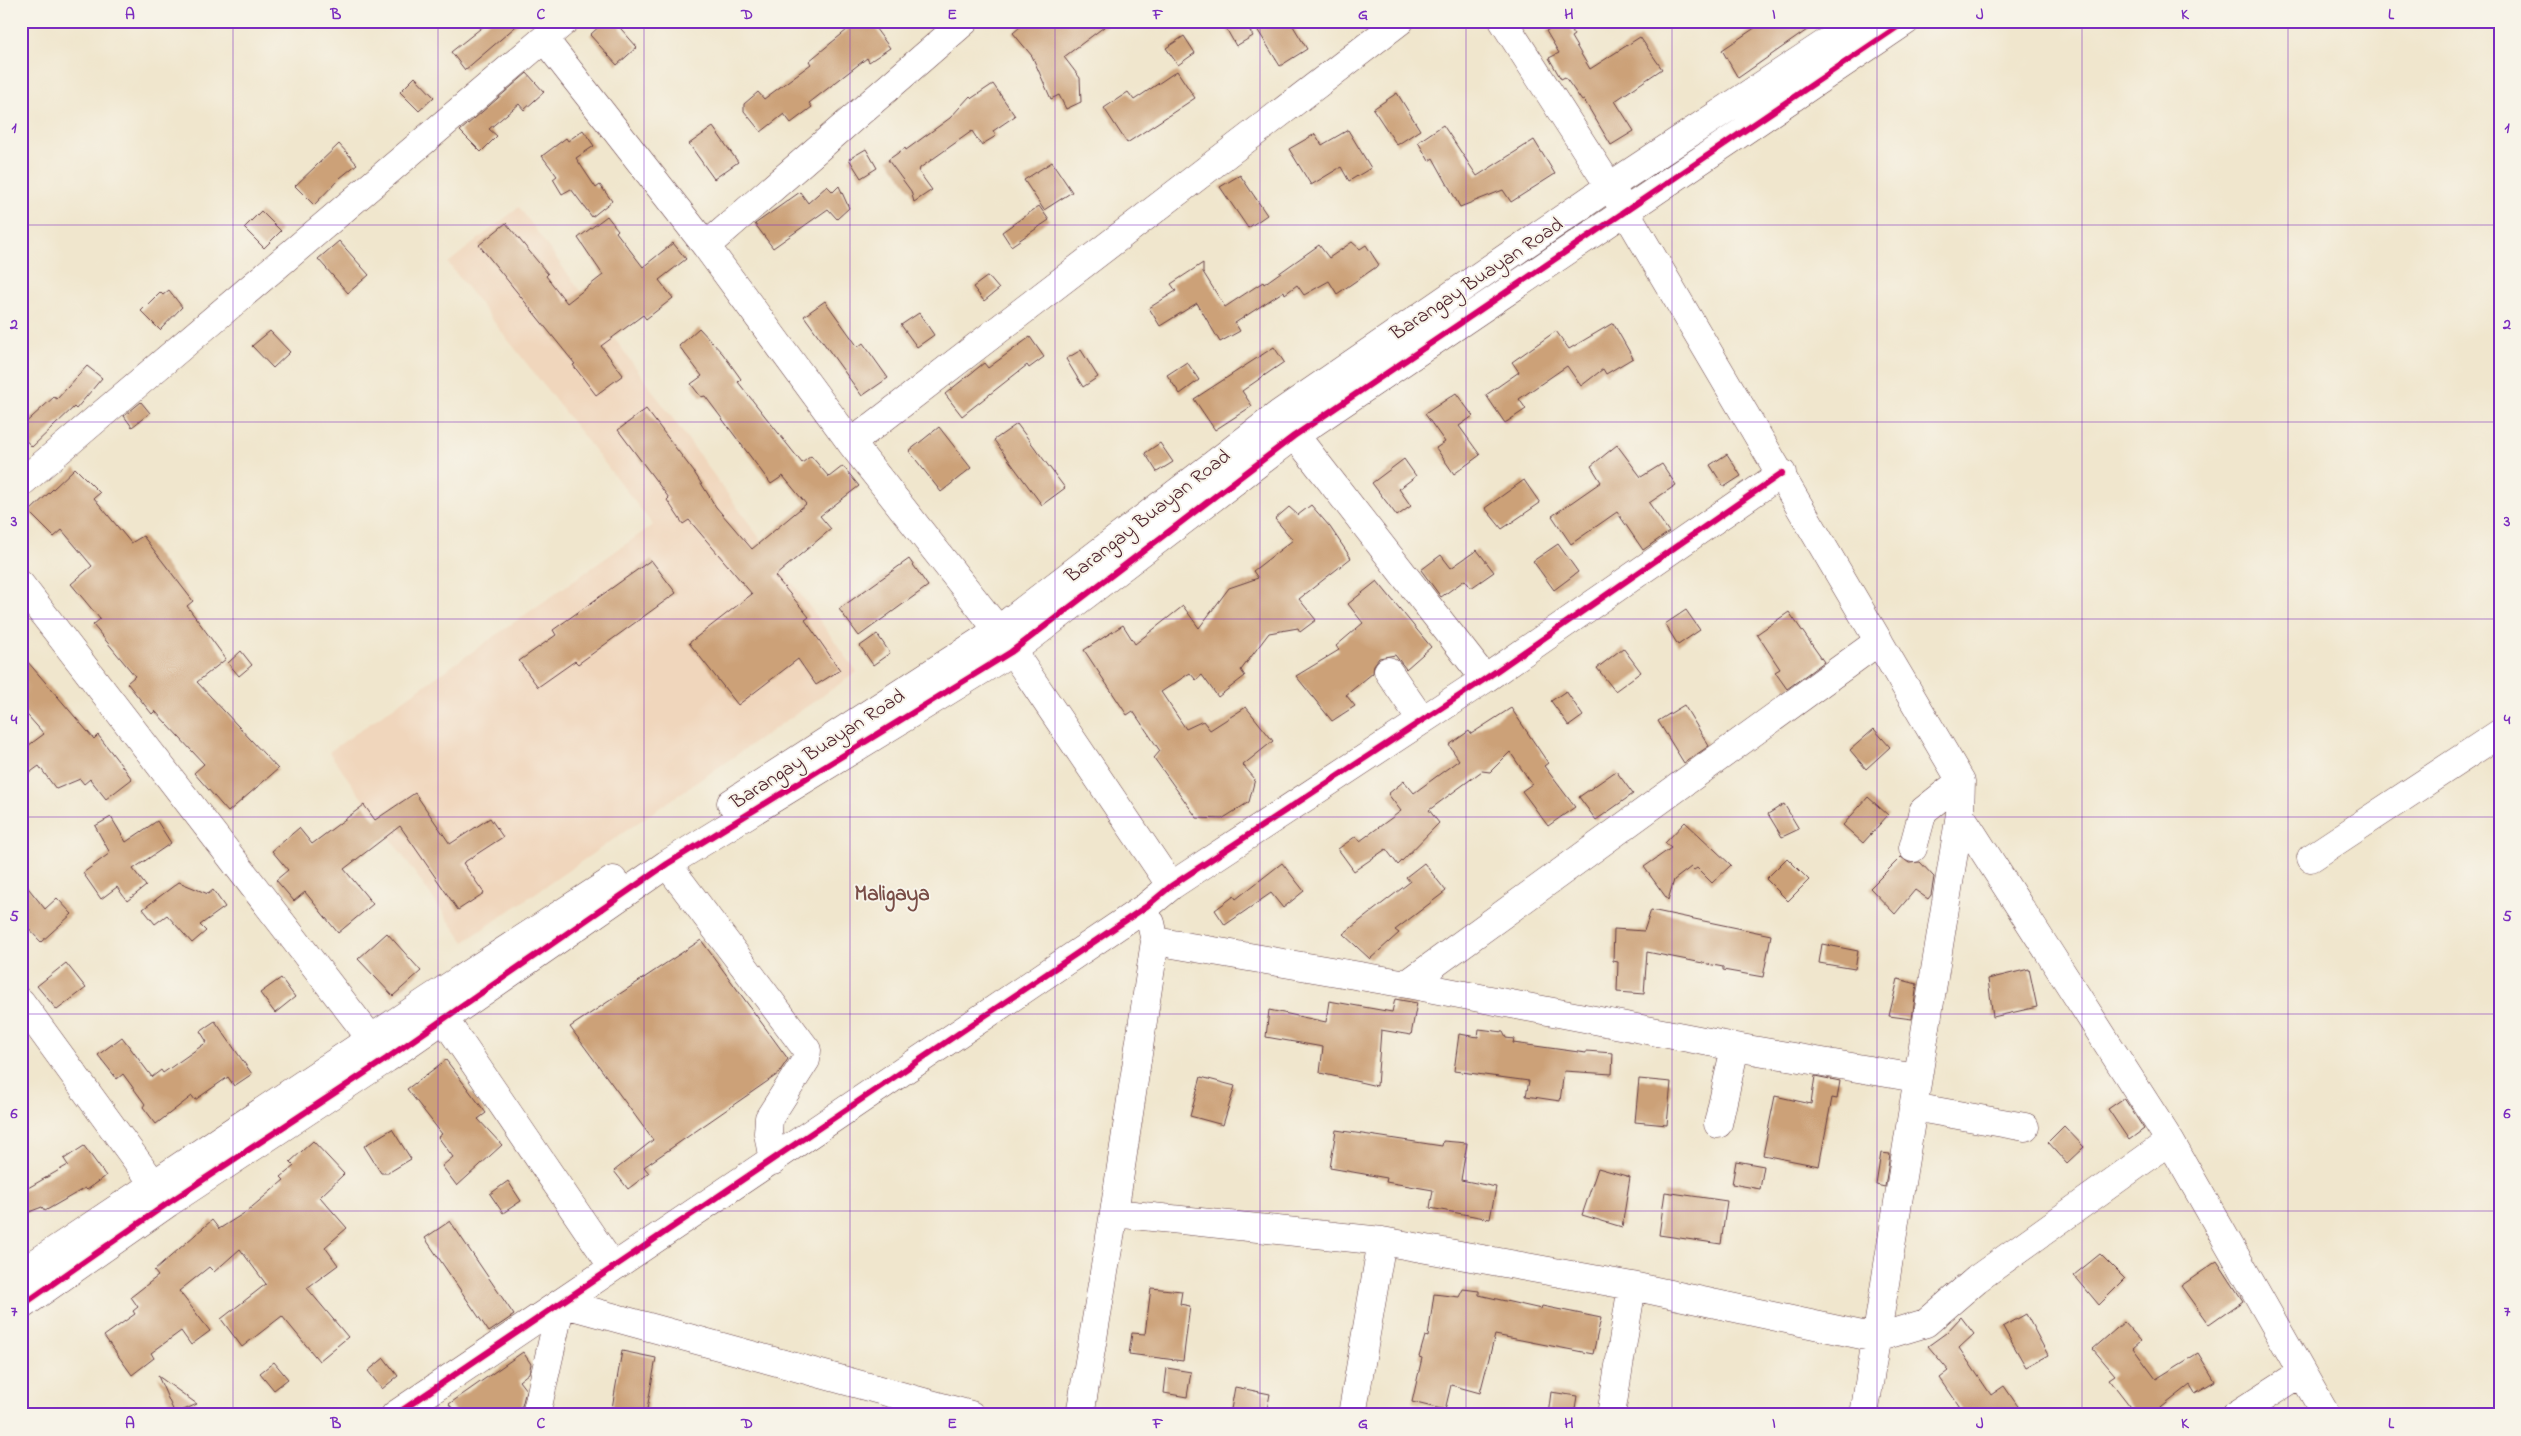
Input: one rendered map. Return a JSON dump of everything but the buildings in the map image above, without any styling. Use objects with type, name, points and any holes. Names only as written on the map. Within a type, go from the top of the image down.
[{"type":"street","points":[[21,483],[546,40],[565,21]]},
{"type":"street","points":[[851,443],[1400,21]]},
{"type":"street","points":[[1503,21],[1626,212],[1782,473],[1961,781],[1960,814],[1916,1078],[1864,1415]]},
{"type":"street","name":"Barangay Buayan Road","points":[[438,1009],[1004,641],[1121,552],[1279,414],[1610,186],[1859,21]]},
{"type":"street","points":[[1121,552],[1906,21]]},
{"type":"street","points":[[706,246],[959,23]]},
{"type":"street","points":[[546,40],[706,246],[851,443],[1004,641],[1171,886]]},
{"type":"street","points":[[1279,414],[1294,436],[1485,679]]},
{"type":"street","points":[[395,1415],[773,1161],[1147,906],[1171,886],[1421,719],[1485,679],[1782,473]]},
{"type":"street","points":[[21,585],[379,1049]]},
{"type":"street","points":[[21,1273],[160,1193],[438,1009],[667,864],[1004,641]]},
{"type":"street","points":[[1407,984],[1879,641]]},
{"type":"street","points":[[1388,671],[1421,719]]},
{"type":"street","points":[[2311,858],[2500,733]]},
{"type":"street","points":[[1913,848],[1923,811],[1961,781]]},
{"type":"street","points":[[1960,814],[2170,1141],[2326,1415]]},
{"type":"street","points":[[667,864],[807,1050],[806,1060],[769,1118],[768,1133],[773,1161]]},
{"type":"street","points":[[1080,1415],[1114,1213],[1155,941],[1147,906]]},
{"type":"street","points":[[1155,941],[1407,984],[1735,1047],[1916,1078]]},
{"type":"street","points":[[21,1002],[160,1193]]},
{"type":"street","points":[[438,1009],[613,1267]]},
{"type":"street","points":[[1718,1124],[1735,1047]]},
{"type":"street","points":[[1913,1107],[2025,1127]]},
{"type":"street","points":[[1114,1213],[1382,1241],[1632,1286],[1876,1338],[1926,1323],[1977,1279],[2170,1141]]},
{"type":"street","points":[[21,1306],[160,1193]]},
{"type":"street","points":[[1352,1415],[1382,1241]]},
{"type":"street","points":[[1611,1415],[1632,1286]]},
{"type":"street","points":[[517,1415],[538,1406],[561,1303]]},
{"type":"street","points":[[561,1303],[961,1414]]},
{"type":"street","points":[[2236,1415],[2302,1373]]},
{"type":"shaded area","points":[[519,207],[857,672],[464,942],[329,752],[653,525],[448,263]]},
{"type":"cycle path","points":[[21,1306],[168,1203],[386,1059],[667,864],[1011,652],[1294,436],[1906,21]]},
{"type":"cycle path","points":[[395,1415],[1147,906],[1171,886],[1485,679],[1782,473]]},
{"type":"district","name":"Maligaya","points":[[892,893]]}]
